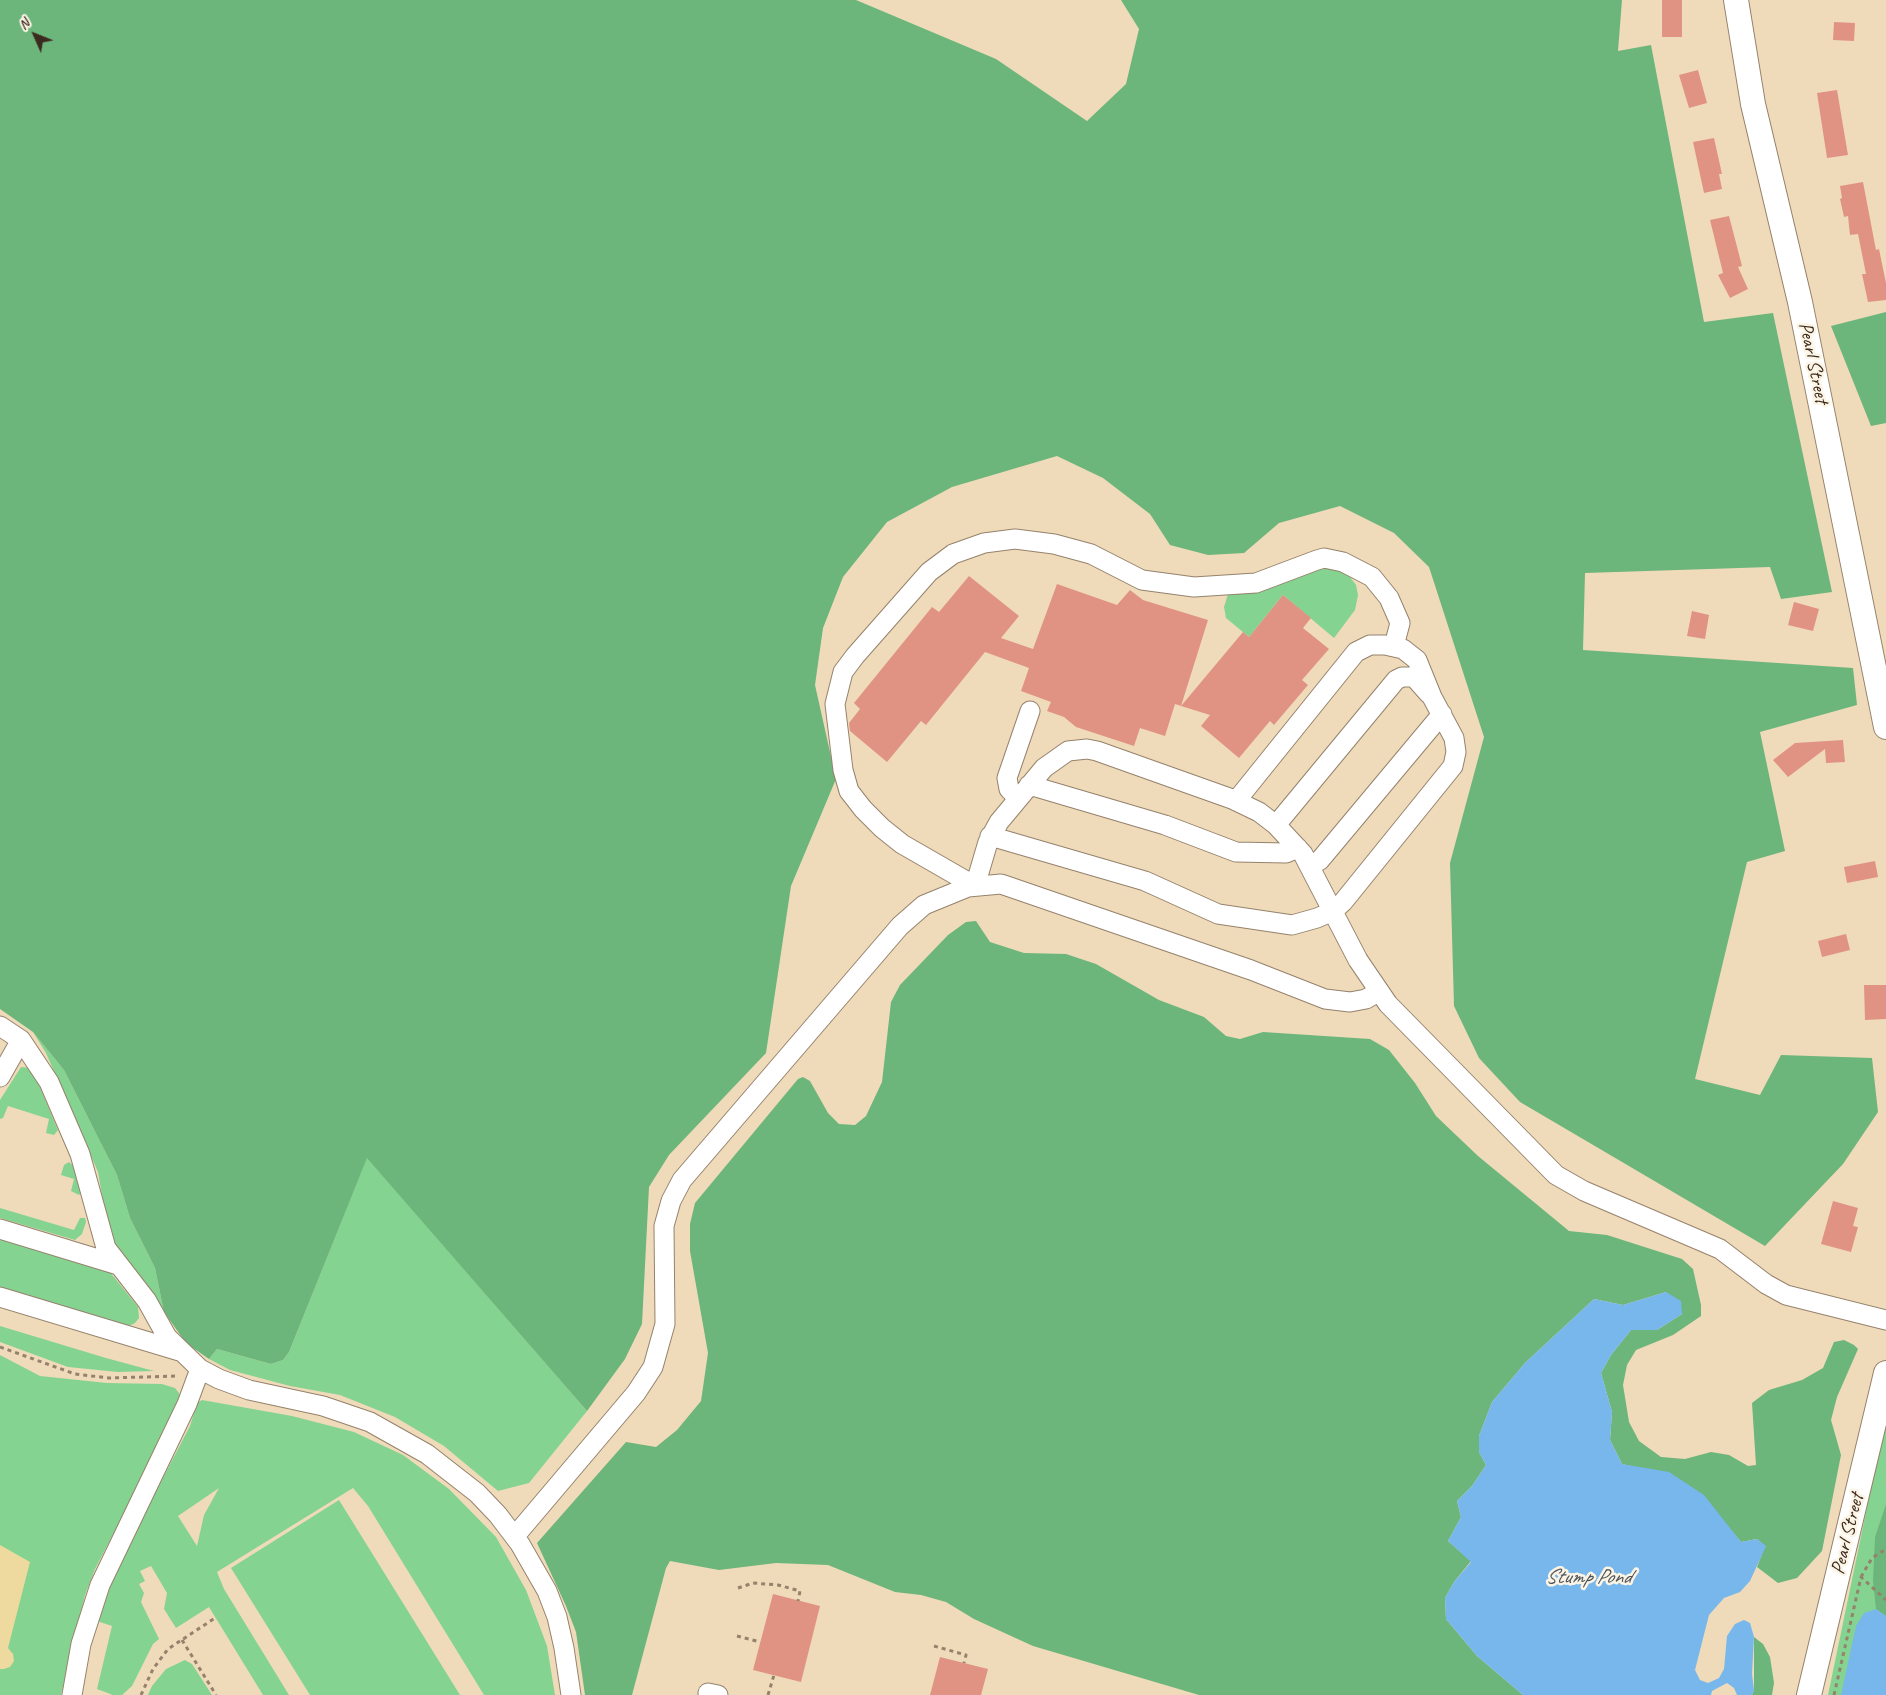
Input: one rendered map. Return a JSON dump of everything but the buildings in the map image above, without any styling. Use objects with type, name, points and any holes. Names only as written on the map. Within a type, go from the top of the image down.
[{"type":"main road","name":"Pearl Street","points":[[1736,0],[1753,104],[1813,362],[1886,727]]},
{"type":"main road","name":"Pearl Street","points":[[1809,1695],[1886,1373]]},
{"type":"lane","points":[[975,886],[902,844],[863,809],[846,782],[836,723],[835,704],[843,672],[919,582],[940,562],[953,554],[969,547],[999,540],[1034,540],[1091,554],[1142,580],[1194,587],[1256,583],[1316,560],[1334,560],[1353,566],[1367,574],[1389,598],[1400,624],[1394,646]]},
{"type":"lane","points":[[990,836],[1145,881],[1218,914],[1292,925],[1333,911],[1350,893],[1453,766],[1456,752],[1454,738],[1432,697],[1417,660],[1403,649],[1394,646],[1370,645],[1360,650],[1350,658],[1236,801]]},
{"type":"lane","points":[[1276,825],[1396,680],[1402,677],[1414,677],[1432,697]]},
{"type":"lane","points":[[1030,711],[1007,778],[1009,789],[1165,825],[1236,852],[1286,853],[1298,848]]},
{"type":"lane","points":[[1310,866],[1322,857],[1442,714]]},
{"type":"lane","points":[[975,886],[990,836],[999,822],[1044,768],[1061,755],[1076,750],[1087,749],[1236,801],[1259,812],[1276,825],[1298,848],[1310,866],[1358,960],[1378,992],[1394,1012],[1542,1161],[1565,1181],[1720,1249],[1766,1284],[1786,1295],[1886,1320]]},
{"type":"lane","points":[[514,1536],[636,1393],[653,1367],[665,1324],[664,1226],[671,1201],[682,1180],[900,926],[924,905],[941,896],[975,886],[1001,884],[1336,1002],[1357,1001],[1378,992]]},
{"type":"lane","points":[[0,1026],[21,1040],[49,1082],[74,1141],[93,1196],[106,1248],[147,1301],[167,1337],[198,1372],[249,1390],[339,1410],[370,1422],[400,1437],[427,1454],[477,1493],[498,1515],[534,1567],[557,1617],[571,1695]]},
{"type":"lane","points":[[0,1077],[21,1040]]},
{"type":"lane","points":[[0,1228],[118,1265]]},
{"type":"lane","points":[[0,1297],[179,1351]]},
{"type":"lane","points":[[72,1695],[81,1644],[100,1585],[187,1404],[198,1372]]},
{"type":"path","points":[[0,1347],[75,1374],[109,1378],[198,1372]]},
{"type":"path","points":[[1834,1695],[1861,1576],[1872,1558],[1886,1548]]},
{"type":"path","points":[[1861,1576],[1886,1600]]},
{"type":"path","points":[[738,1588],[753,1583],[778,1585],[800,1592],[798,1601]]},
{"type":"path","points":[[141,1695],[153,1669],[168,1649],[215,1618]]},
{"type":"path","points":[[737,1636],[760,1642]]},
{"type":"path","points":[[182,1640],[216,1695]]},
{"type":"path","points":[[934,1646],[966,1655],[964,1663]]},
{"type":"path","points":[[768,1695],[774,1675]]},
{"type":"green space","points":[[0,0],[856,0],[996,59],[1087,121],[1126,84],[1139,29],[1121,0],[1622,0],[1618,51],[1651,45],[1704,322],[1773,313],[1832,592],[1781,599],[1770,567],[1585,573],[1583,650],[1853,668],[1857,705],[1760,732],[1785,851],[1747,862],[1695,1079],[1760,1095],[1781,1055],[1872,1058],[1878,1112],[1843,1164],[1765,1246],[1520,1102],[1479,1058],[1454,1006],[1450,863],[1484,737],[1429,567],[1394,533],[1340,506],[1279,523],[1244,553],[1208,555],[1170,545],[1150,514],[1103,478],[1057,456],[952,487],[887,522],[843,577],[823,628],[815,685],[836,779],[791,886],[766,1053],[669,1155],[649,1187],[642,1324],[625,1359],[587,1411],[367,1158],[289,1352],[283,1360],[271,1364],[217,1349],[209,1359],[186,1343],[164,1312],[155,1268],[130,1218],[117,1175],[64,1070],[33,1032],[0,1009]]},
{"type":"green space","points":[[1886,312],[1886,423],[1871,426],[1831,326]]},
{"type":"green space","points":[[1321,567],[1333,567],[1347,573],[1356,585],[1358,595],[1355,610],[1334,638],[1283,595],[1249,637],[1226,618],[1224,607],[1228,594]]},
{"type":"green space","points":[[976,921],[990,942],[1024,953],[1066,954],[1096,964],[1159,1000],[1204,1017],[1226,1036],[1240,1039],[1263,1032],[1370,1039],[1389,1050],[1415,1083],[1436,1116],[1478,1156],[1569,1231],[1607,1235],[1682,1259],[1693,1269],[1701,1305],[1701,1316],[1673,1335],[1636,1350],[1627,1365],[1623,1385],[1629,1422],[1639,1441],[1661,1457],[1685,1459],[1711,1452],[1729,1455],[1748,1466],[1756,1465],[1752,1403],[1769,1390],[1802,1380],[1823,1368],[1834,1342],[1844,1340],[1854,1345],[1858,1349],[1837,1397],[1831,1420],[1841,1455],[1822,1551],[1797,1578],[1778,1583],[1757,1567],[1765,1546],[1757,1539],[1741,1542],[1725,1523],[1639,1468],[1622,1464],[1610,1440],[1612,1412],[1601,1373],[1611,1355],[1631,1330],[1657,1330],[1682,1314],[1666,1292],[1623,1305],[1594,1299],[1525,1363],[1492,1402],[1479,1436],[1479,1452],[1486,1465],[1472,1486],[1457,1501],[1461,1517],[1448,1541],[1471,1561],[1454,1582],[1445,1598],[1446,1619],[1477,1656],[1523,1695],[1199,1695],[1033,1646],[974,1619],[946,1602],[921,1595],[895,1592],[828,1565],[776,1563],[719,1570],[670,1561],[666,1568],[632,1695],[585,1695],[576,1632],[537,1543],[626,1442],[656,1447],[677,1430],[701,1401],[708,1353],[690,1251],[690,1224],[695,1203],[798,1079],[803,1077],[810,1081],[828,1113],[839,1124],[855,1125],[866,1116],[882,1082],[891,1002],[900,985],[948,935],[966,922]]},
{"type":"green space","points":[[33,1032],[64,1070],[117,1175],[130,1218],[155,1268],[164,1312],[114,1243],[105,1213],[98,1172],[46,1053]]},
{"type":"green space","points":[[21,1067],[32,1068],[58,1130],[54,1135],[46,1133],[49,1119],[8,1106],[3,1118],[0,1119],[0,1100]]},
{"type":"green space","points":[[367,1157],[587,1411],[529,1483],[498,1491],[444,1446],[395,1417],[340,1395],[290,1386],[230,1370],[209,1359],[217,1349],[271,1364],[283,1360],[289,1352]]},
{"type":"green space","points":[[69,1162],[74,1166],[83,1191],[79,1195],[71,1191],[74,1179],[61,1175],[64,1165]]},
{"type":"green space","points":[[0,1208],[74,1230],[80,1218],[85,1218],[86,1222],[82,1234],[75,1240],[0,1218]]},
{"type":"green space","points":[[0,1238],[110,1272],[138,1307],[139,1318],[129,1326],[120,1324],[0,1287]]},
{"type":"green space","points":[[0,1326],[154,1371],[118,1372],[68,1367],[0,1342]]},
{"type":"green space","points":[[0,1355],[40,1376],[107,1383],[162,1384],[175,1388],[179,1393],[179,1402],[148,1467],[95,1569],[85,1595],[61,1695],[0,1695]]},
{"type":"green space","points":[[202,1400],[292,1416],[354,1432],[403,1455],[449,1489],[496,1537],[526,1590],[547,1646],[555,1695],[484,1695],[368,1506],[353,1488],[217,1572],[224,1589],[289,1695],[263,1695],[209,1607],[176,1628],[164,1609],[167,1593],[151,1566],[140,1571],[145,1581],[139,1584],[144,1593],[141,1602],[159,1639],[153,1644],[132,1686],[122,1695],[113,1695],[97,1689],[112,1626],[94,1620],[109,1581],[190,1426],[197,1403]],"holes":[[[219,1488],[204,1515],[197,1546],[178,1516]]]},
{"type":"green space","points":[[1886,1424],[1886,1695],[1828,1695],[1880,1445]]},
{"type":"green space","points":[[339,1500],[460,1695],[310,1695],[231,1568]]},
{"type":"green space","points":[[1886,1504],[1886,1616],[1876,1609],[1873,1581],[1875,1537]]},
{"type":"green space","points":[[1754,1637],[1763,1644],[1770,1657],[1774,1683],[1772,1695],[1752,1695],[1754,1690]]},
{"type":"green space","points":[[185,1660],[192,1664],[212,1695],[148,1695],[152,1686],[166,1669]]},
{"type":"sand","points":[[0,1545],[30,1562],[8,1648],[13,1654],[14,1661],[10,1667],[4,1669],[0,1669]]},
{"type":"water","name":"Stump Pond","points":[[1666,1292],[1681,1301],[1682,1314],[1657,1330],[1631,1330],[1611,1355],[1601,1373],[1612,1412],[1610,1440],[1622,1464],[1669,1472],[1704,1495],[1741,1542],[1757,1539],[1766,1546],[1750,1581],[1740,1592],[1724,1598],[1709,1615],[1695,1670],[1700,1680],[1708,1683],[1719,1678],[1724,1669],[1727,1636],[1735,1624],[1744,1620],[1750,1623],[1754,1637],[1752,1674],[1754,1690],[1752,1695],[1737,1695],[1734,1688],[1727,1683],[1712,1691],[1711,1695],[1523,1695],[1477,1656],[1446,1619],[1445,1598],[1454,1582],[1471,1562],[1448,1541],[1461,1517],[1457,1501],[1472,1486],[1486,1465],[1479,1452],[1479,1436],[1492,1402],[1525,1363],[1594,1299],[1623,1305]]},
{"type":"water","points":[[1876,1609],[1886,1616],[1886,1695],[1841,1695],[1856,1626],[1864,1613]]}]
